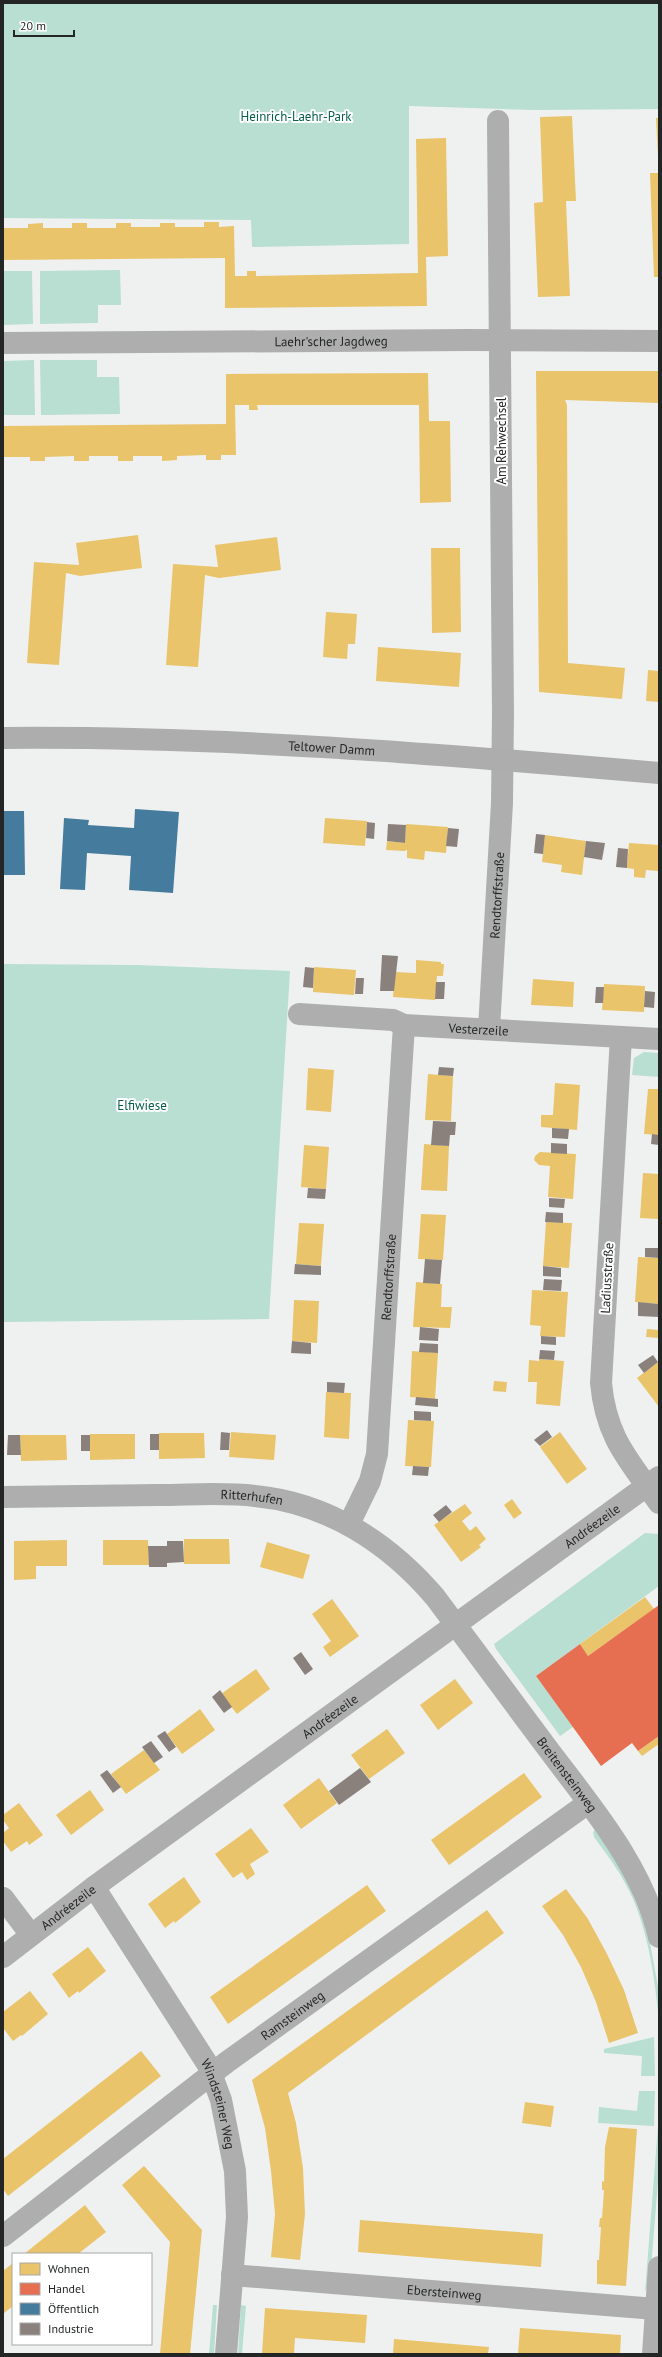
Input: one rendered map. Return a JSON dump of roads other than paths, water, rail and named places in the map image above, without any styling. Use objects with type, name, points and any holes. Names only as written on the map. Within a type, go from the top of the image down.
[{"type":"main road","name":"Teltower Damm","points":[[3,738],[194,739],[327,746],[659,773]]},
{"type":"street","name":"Am Rehwechsel","points":[[498,121],[502,760]]},
{"type":"street","name":"Laehr'scher Jagdweg","points":[[3,343],[500,340],[659,341]]},
{"type":"street","name":"Rendtorffstraße","points":[[489,1029],[502,803],[502,760]]},
{"type":"street","name":"Vesterzeile","points":[[299,1014],[393,1020],[404,1025],[659,1039]]},
{"type":"street","name":"Rendtorffstraße","points":[[349,1524],[370,1481],[377,1454],[404,1025]]},
{"type":"street","name":"Ladiusstraße","points":[[621,1037],[601,1384],[606,1413],[616,1443],[655,1488]]},
{"type":"street","name":"Andréezeile","points":[[3,1957],[94,1887],[455,1623],[655,1488]]},
{"type":"street","name":"Ritterhufen","points":[[3,1497],[239,1494],[294,1503],[349,1524],[381,1544],[406,1565],[430,1591],[455,1623]]},
{"type":"street","name":"Breitensteinweg","points":[[455,1623],[588,1803],[625,1856],[643,1887],[659,1937]]},
{"type":"street","name":"Ramsteinweg","points":[[3,2236],[212,2074],[588,1803]]},
{"type":"street","name":"Windsteiner Weg","points":[[94,1887],[212,2074],[221,2100],[235,2171],[237,2217],[226,2354]]},
{"type":"street","points":[[3,1898],[31,1936]]},
{"type":"street","points":[[653,2354],[659,2268]]},
{"type":"street","name":"Ebersteinweg","points":[[232,2275],[656,2309]]},
{"type":"park label","name":"Heinrich-Laehr-Park","points":[[296,116]]},
{"type":"park label","name":"Elfiwiese","points":[[142,1105]]}]
